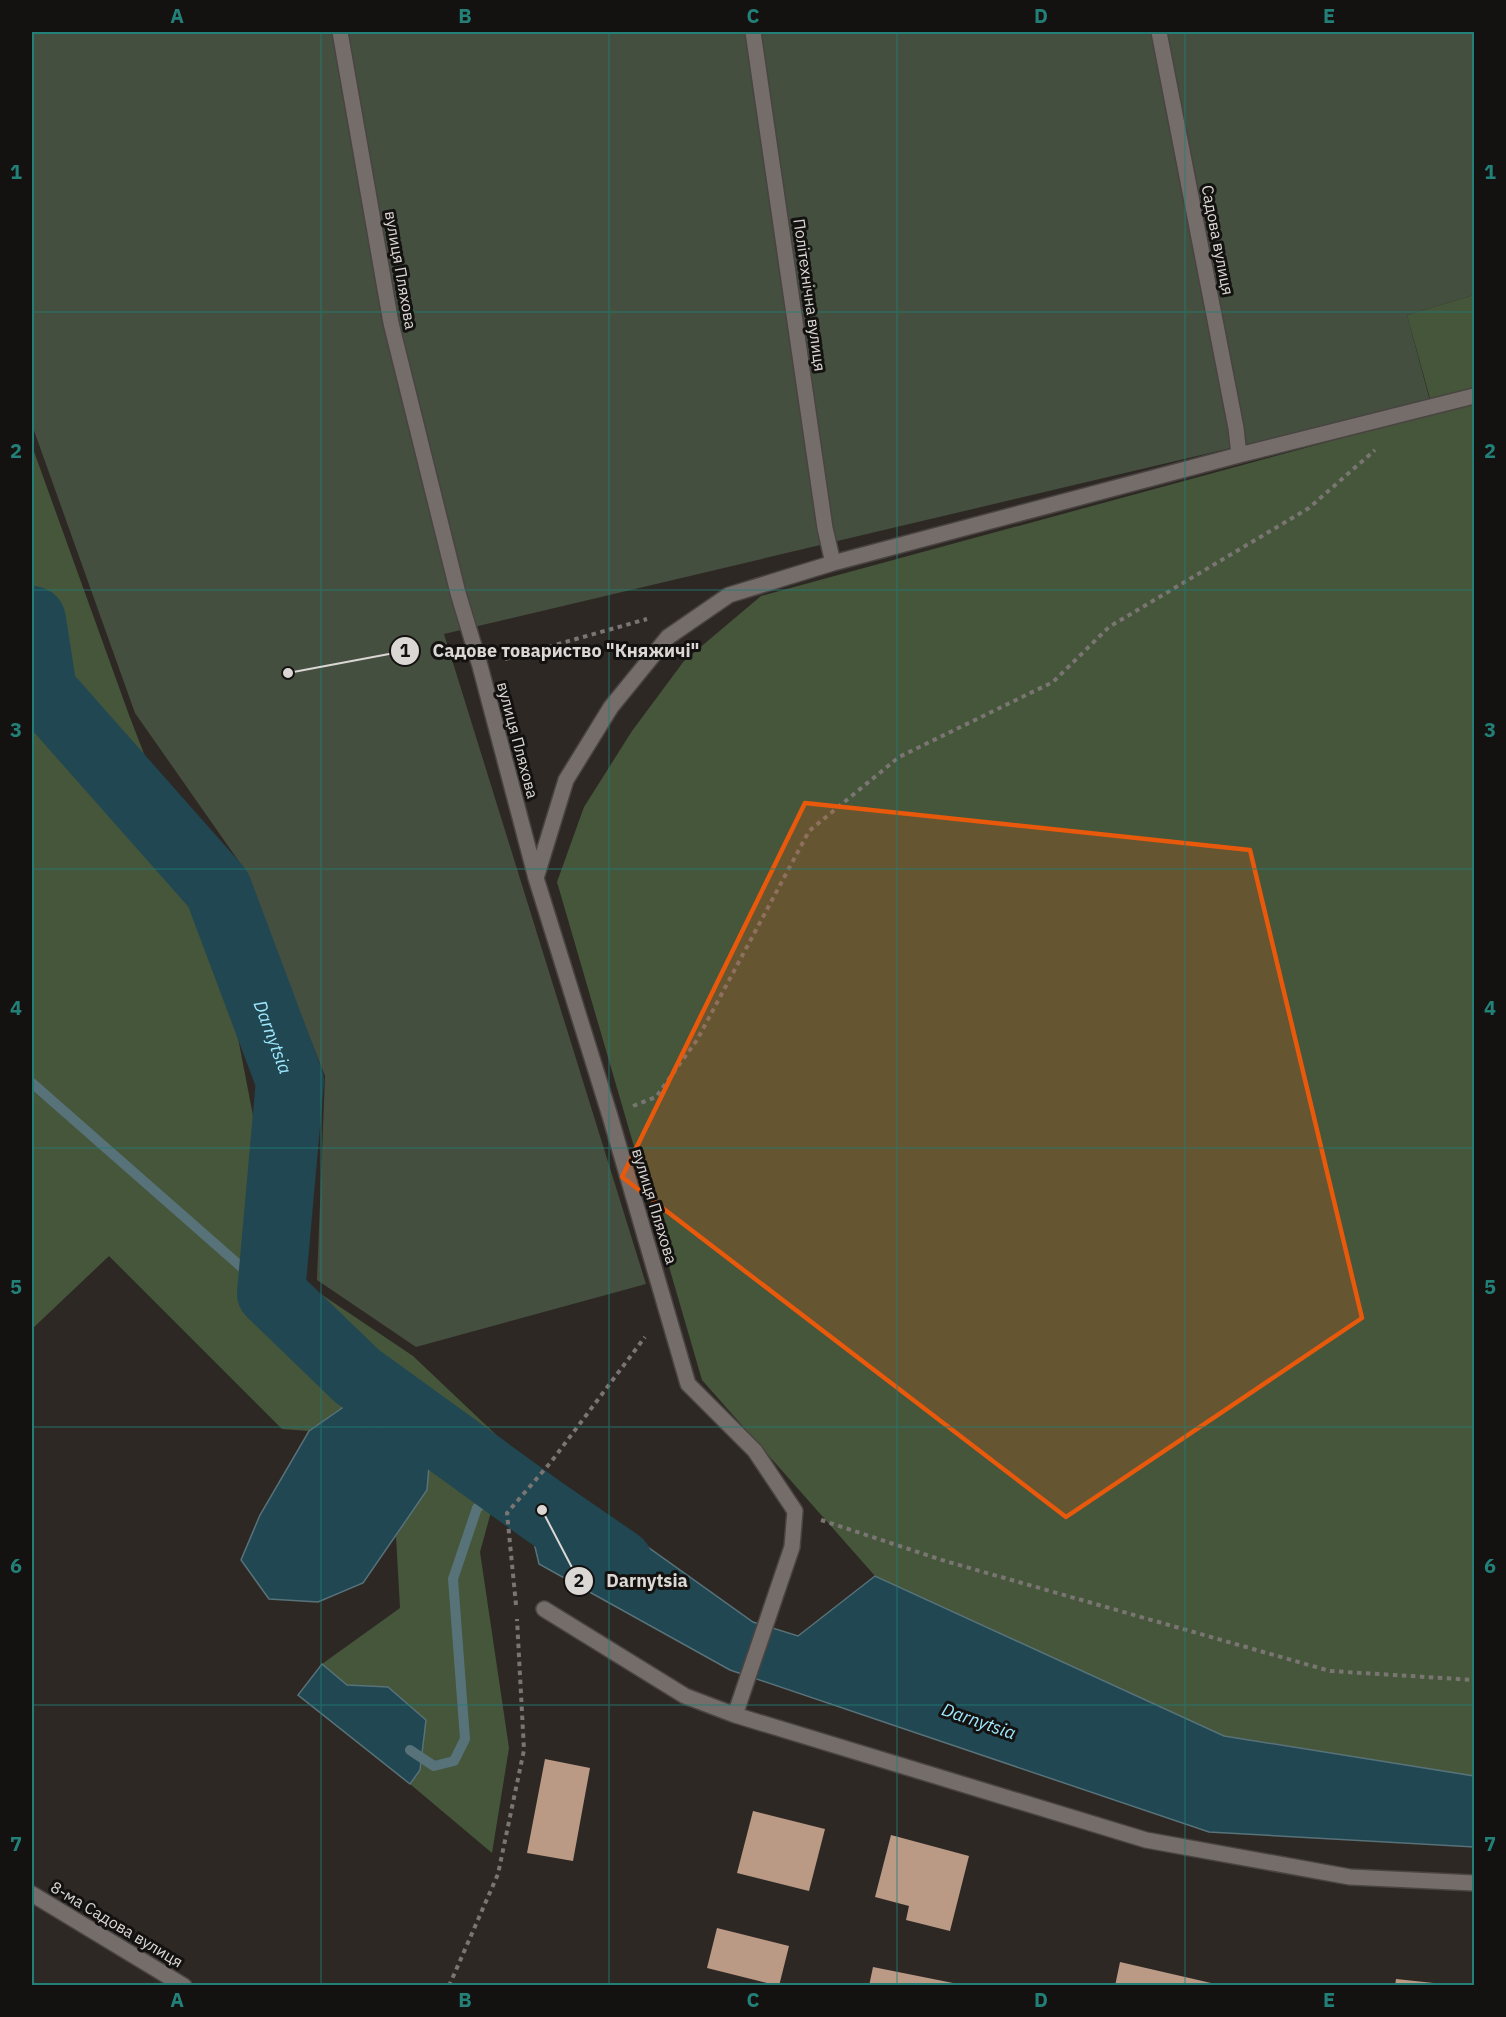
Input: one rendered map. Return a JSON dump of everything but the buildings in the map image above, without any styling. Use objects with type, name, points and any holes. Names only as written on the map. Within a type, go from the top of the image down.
[{"type":"street","name":"вулиця Пляхова","points":[[340,32],[391,323],[458,593],[480,666],[536,878],[610,1116],[688,1384],[755,1451],[795,1511]]},
{"type":"street","name":"Політехнічна вулиця","points":[[753,32],[825,528],[833,563]]},
{"type":"street","name":"Садова вулиця","points":[[1159,32],[1236,428],[1239,455]]},
{"type":"street","points":[[536,878],[566,780],[611,707],[668,637],[729,596],[833,563],[1239,455],[1474,396]]},
{"type":"street","points":[[735,1715],[792,1547],[795,1511]]},
{"type":"street","points":[[543,1609],[685,1696],[735,1715],[1146,1840],[1350,1877],[1474,1883]]},
{"type":"street","name":"8-ма Садова вулиця","points":[[32,1894],[184,1986]]},
{"type":"path","points":[[610,1116],[656,1097],[697,1040],[809,831],[899,757],[1053,682],[1109,627],[1309,508],[1378,447]]},
{"type":"path","points":[[480,666],[650,618]]},
{"type":"path","points":[[449,1986],[498,1874],[524,1750],[517,1610],[507,1513],[551,1462],[666,1308]]},
{"type":"path","points":[[795,1511],[945,1561],[1330,1671],[1474,1680]]},
{"type":"highlighted area","points":[[805,803],[1250,850],[1362,1318],[1066,1517],[622,1177]]},
{"type":"green space","points":[[32,32],[1474,32],[1474,295],[1407,315],[1430,401],[444,634],[646,1284],[416,1347],[317,1280],[325,1076],[240,863],[135,713],[32,425]]},
{"type":"green space","points":[[1474,295],[1474,1776],[1224,1736],[875,1576],[702,1380],[557,882],[584,807],[632,731],[684,661],[761,596],[1434,413],[1407,315]]},
{"type":"green space","points":[[32,446],[129,715],[222,955],[260,1152],[303,1282],[413,1356],[509,1447],[480,1552],[509,1748],[492,1853],[410,1784],[420,1770],[388,1687],[347,1685],[322,1664],[400,1608],[396,1536],[427,1490],[346,1406],[309,1431],[282,1429],[109,1256],[32,1329]]},
{"type":"water","points":[[345,1406],[395,1423],[430,1454],[427,1490],[363,1583],[318,1602],[269,1599],[241,1560],[260,1515],[309,1431]]},
{"type":"water","points":[[572,1493],[753,1622],[798,1636],[875,1576],[1224,1736],[1474,1776],[1474,1847],[1209,1832],[730,1670],[539,1564],[532,1534],[542,1510],[556,1495]]},
{"type":"water","points":[[322,1664],[347,1685],[388,1687],[426,1720],[420,1770],[410,1784],[298,1695]]},
{"type":"waterway","name":"Darnytsia","points":[[32,620],[43,691],[218,889],[290,1081],[271,1293],[357,1376],[619,1563]]},
{"type":"waterway","points":[[32,1083],[271,1293]]},
{"type":"waterway","points":[[410,1750],[434,1766],[454,1761],[465,1739],[453,1579],[477,1508],[507,1485]]},
{"type":"place","name":"Садове товариство \"Княжичі\"","points":[[288,673]]},
{"type":"place","name":"Darnytsia","points":[[542,1510]]}]
